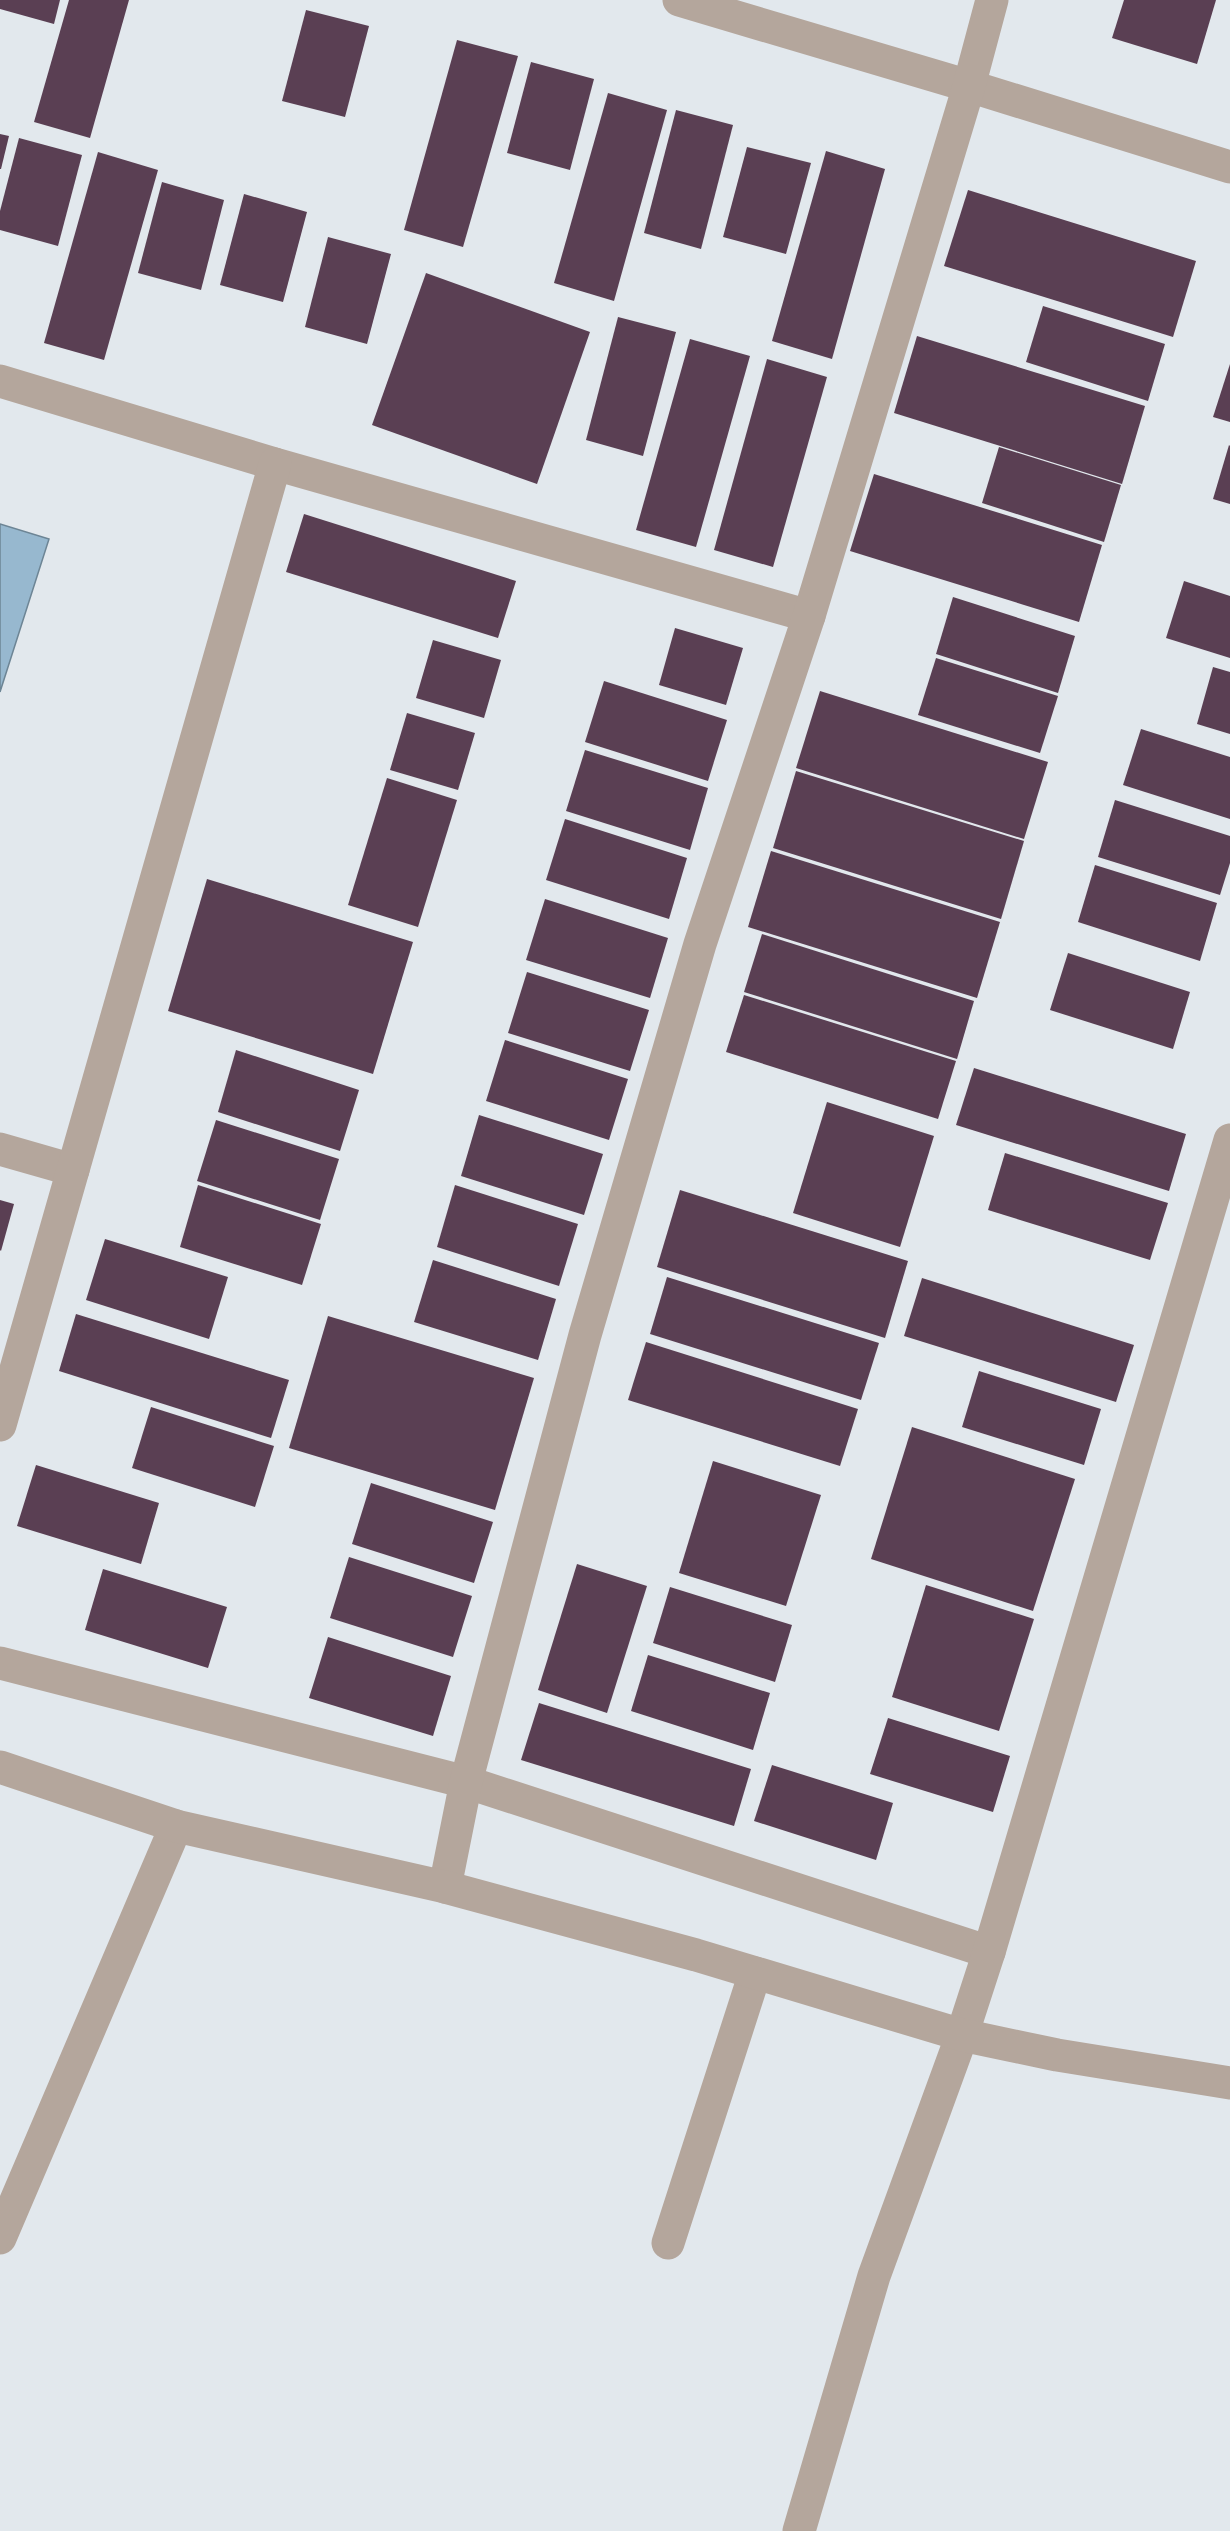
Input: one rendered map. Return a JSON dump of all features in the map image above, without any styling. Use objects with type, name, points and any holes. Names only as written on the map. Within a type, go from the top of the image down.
[{"type":"street","points":[[680,0],[1230,167]]},
{"type":"street","points":[[445,1887],[466,1782],[585,1335],[696,956],[809,616],[969,86],[992,0]]},
{"type":"street","points":[[0,381],[275,464],[809,616]]},
{"type":"street","points":[[0,1425],[275,464]]},
{"type":"street","points":[[799,2531],[874,2276],[962,2035],[989,1952],[1230,1140]]},
{"type":"street","points":[[0,1149],[73,1170]]},
{"type":"street","points":[[0,1663],[466,1782],[989,1952]]},
{"type":"street","points":[[0,1767],[176,1826],[445,1887],[754,1973],[962,2035],[1058,2055],[1230,2083]]},
{"type":"street","points":[[0,2238],[176,1826]]},
{"type":"street","points":[[668,2243],[754,1973]]},
{"type":"water","points":[[0,524],[49,539],[0,692]]},
{"type":"building","points":[[0,0],[60,0],[54,24],[0,9]]},
{"type":"building","points":[[69,0],[129,0],[90,138],[34,122]]},
{"type":"building","points":[[1124,0],[1216,0],[1197,64],[1112,38]]},
{"type":"building","points":[[306,10],[369,26],[345,117],[282,101]]},
{"type":"building","points":[[457,40],[518,56],[463,247],[404,230]]},
{"type":"building","points":[[531,62],[594,79],[570,170],[507,153]]},
{"type":"building","points":[[608,93],[667,110],[614,301],[554,283]]},
{"type":"building","points":[[676,110],[733,125],[701,249],[644,233]]},
{"type":"building","points":[[0,134],[9,136],[1,169],[0,169]]},
{"type":"building","points":[[19,138],[82,155],[58,246],[0,230],[0,211]]},
{"type":"building","points":[[747,147],[811,163],[786,254],[723,237]]},
{"type":"building","points":[[826,151],[885,169],[832,359],[772,341]]},
{"type":"building","points":[[98,152],[158,170],[104,360],[44,343]]},
{"type":"building","points":[[162,182],[224,200],[201,290],[138,273]]},
{"type":"building","points":[[968,190],[1196,261],[1173,337],[944,266]]},
{"type":"building","points":[[244,194],[307,212],[283,302],[220,285]]},
{"type":"building","points":[[328,237],[391,254],[367,344],[305,327]]},
{"type":"building","points":[[426,273],[590,332],[537,484],[372,425]]},
{"type":"building","points":[[1043,306],[1165,344],[1148,401],[1026,362]]},
{"type":"building","points":[[618,317],[676,332],[643,456],[586,440]]},
{"type":"building","points":[[917,336],[1145,406],[1122,484],[894,413]]},
{"type":"building","points":[[690,339],[750,356],[696,547],[636,530]]},
{"type":"building","points":[[767,359],[827,377],[773,567],[714,550]]},
{"type":"building","points":[[1230,364],[1230,422],[1213,417]]},
{"type":"building","points":[[1230,446],[1230,504],[1213,499]]},
{"type":"building","points":[[999,447],[1121,485],[1104,542],[982,503]]},
{"type":"building","points":[[874,474],[1102,545],[1079,622],[850,551]]},
{"type":"building","points":[[304,514],[516,581],[498,638],[286,572]]},
{"type":"building","points":[[1184,581],[1230,596],[1230,658],[1166,638]]},
{"type":"building","points":[[953,597],[1075,636],[1058,693],[936,654]]},
{"type":"building","points":[[675,628],[743,648],[726,705],[659,685]]},
{"type":"building","points":[[433,640],[501,660],[484,718],[416,698]]},
{"type":"building","points":[[936,658],[1058,696],[1040,753],[918,715]]},
{"type":"building","points":[[1213,667],[1230,672],[1230,734],[1197,724]]},
{"type":"building","points":[[604,681],[727,720],[708,781],[585,742]]},
{"type":"building","points":[[820,691],[1048,762],[1024,839],[796,768]]},
{"type":"building","points":[[407,713],[475,733],[458,790],[390,770]]},
{"type":"building","points":[[1141,729],[1230,757],[1230,819],[1123,785]]},
{"type":"building","points":[[585,750],[708,788],[690,850],[566,811]]},
{"type":"building","points":[[796,771],[1024,841],[1001,919],[773,848]]},
{"type":"building","points":[[387,778],[457,800],[418,927],[348,905]]},
{"type":"building","points":[[1115,800],[1230,836],[1230,863],[1220,895],[1098,857]]},
{"type":"building","points":[[565,819],[687,858],[669,919],[546,880]]},
{"type":"building","points":[[771,851],[1000,922],[977,998],[748,927]]},
{"type":"building","points":[[1095,865],[1217,903],[1200,961],[1078,922]]},
{"type":"building","points":[[207,879],[413,942],[373,1074],[168,1011]]},
{"type":"building","points":[[545,899],[668,938],[650,998],[526,960]]},
{"type":"building","points":[[762,934],[974,1001],[957,1059],[744,992]]},
{"type":"building","points":[[1068,953],[1190,992],[1173,1049],[1050,1010]]},
{"type":"building","points":[[527,972],[649,1010],[630,1071],[508,1033]]},
{"type":"building","points":[[744,995],[956,1061],[938,1119],[726,1052]]},
{"type":"building","points":[[505,1040],[628,1079],[609,1140],[486,1101]]},
{"type":"building","points":[[236,1050],[359,1090],[340,1151],[218,1112]]},
{"type":"building","points":[[974,1068],[1186,1134],[1169,1191],[956,1125]]},
{"type":"building","points":[[827,1102],[934,1136],[900,1247],[793,1213]]},
{"type":"building","points":[[479,1115],[603,1154],[584,1215],[461,1176]]},
{"type":"building","points":[[216,1120],[339,1159],[320,1220],[197,1181]]},
{"type":"building","points":[[1005,1153],[1168,1203],[1150,1260],[988,1210]]},
{"type":"building","points":[[198,1185],[321,1224],[302,1285],[180,1247]]},
{"type":"building","points":[[455,1185],[578,1224],[559,1286],[437,1247]]},
{"type":"building","points":[[680,1190],[908,1261],[885,1338],[657,1267]]},
{"type":"building","points":[[0,1200],[14,1204],[1,1251],[0,1250]]},
{"type":"building","points":[[105,1239],[228,1277],[209,1339],[86,1300]]},
{"type":"building","points":[[433,1260],[556,1299],[538,1360],[414,1322]]},
{"type":"building","points":[[667,1277],[879,1343],[861,1400],[650,1334]]},
{"type":"building","points":[[922,1278],[1134,1345],[1116,1402],[904,1336]]},
{"type":"building","points":[[76,1314],[289,1380],[271,1438],[59,1371]]},
{"type":"building","points":[[328,1316],[534,1378],[495,1510],[289,1448]]},
{"type":"building","points":[[646,1342],[858,1409],[840,1466],[628,1400]]},
{"type":"building","points":[[979,1371],[1101,1409],[1084,1465],[962,1427]]},
{"type":"building","points":[[151,1407],[274,1446],[255,1507],[132,1468]]},
{"type":"building","points":[[912,1427],[1075,1479],[1033,1611],[871,1559]]},
{"type":"building","points":[[713,1461],[821,1495],[786,1606],[679,1573]]},
{"type":"building","points":[[36,1465],[159,1503],[141,1564],[17,1526]]},
{"type":"building","points":[[371,1483],[493,1522],[474,1583],[352,1544]]},
{"type":"building","points":[[349,1557],[472,1596],[453,1657],[330,1618]]},
{"type":"building","points":[[577,1564],[647,1586],[607,1713],[538,1690]]},
{"type":"building","points":[[103,1569],[227,1607],[208,1668],[85,1630]]},
{"type":"building","points":[[926,1585],[1034,1619],[999,1731],[892,1697]]},
{"type":"building","points":[[670,1587],[792,1625],[775,1682],[653,1643]]},
{"type":"building","points":[[328,1637],[451,1676],[433,1736],[309,1698]]},
{"type":"building","points":[[648,1655],[770,1693],[753,1750],[631,1711]]},
{"type":"building","points":[[539,1703],[751,1769],[734,1826],[521,1760]]},
{"type":"building","points":[[888,1718],[1010,1756],[993,1812],[870,1774]]},
{"type":"building","points":[[772,1765],[893,1803],[876,1860],[754,1821]]}]
